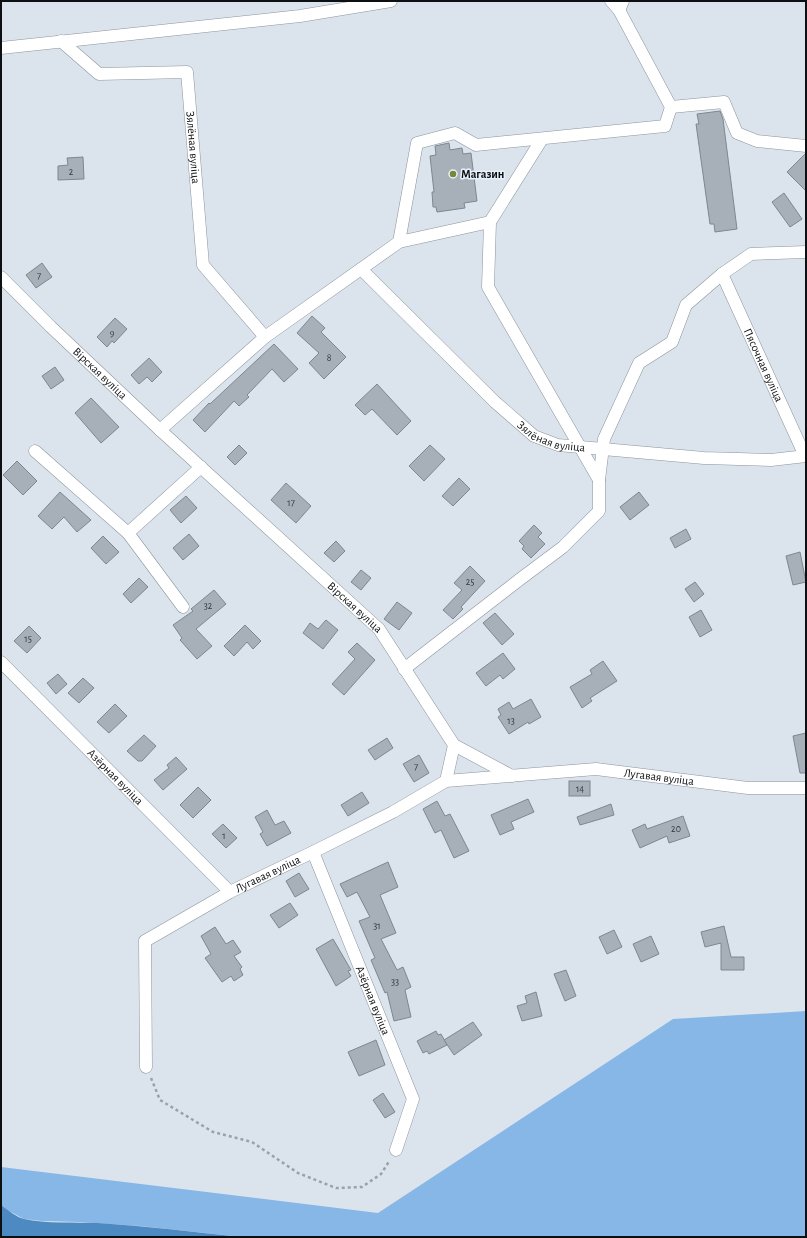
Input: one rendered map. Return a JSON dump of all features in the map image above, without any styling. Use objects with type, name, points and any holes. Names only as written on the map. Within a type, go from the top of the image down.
[{"type":"street","points":[[1,48],[300,16],[391,1]]},
{"type":"street","points":[[399,242],[417,144],[455,133],[476,145],[665,126],[671,107],[618,4]]},
{"type":"street","name":"Зялёная вуліца","points":[[61,41],[99,74],[187,72],[203,265],[265,337]]},
{"type":"street","points":[[671,107],[724,102],[737,133],[757,141],[806,146]]},
{"type":"street","points":[[542,139],[490,222],[488,287],[599,480]]},
{"type":"street","points":[[160,430],[265,337],[399,242],[490,222]]},
{"type":"street","points":[[404,669],[563,547],[599,511],[599,480],[604,439],[639,363],[672,342],[686,305],[722,274],[752,254],[806,252]]},
{"type":"street","name":"Зялёная вуліца","points":[[361,269],[494,402],[534,436],[558,445],[704,458],[771,460],[805,456]]},
{"type":"street","name":"Пясочная вуліца","points":[[722,274],[805,456]]},
{"type":"street","name":"Вірская вуліца","points":[[1,276],[51,327],[160,430],[379,629],[454,745]]},
{"type":"street","points":[[35,452],[128,533],[183,607]]},
{"type":"street","points":[[128,533],[201,467]]},
{"type":"street","name":"Азёрная вуліца","points":[[1,662],[230,892]]},
{"type":"street","points":[[446,781],[454,745],[512,776]]},
{"type":"street","name":"Лугавая вуліца","points":[[146,1066],[145,941],[230,892],[394,812],[446,781],[596,769],[748,788],[806,788]]},
{"type":"street","name":"Азёрная вуліца","points":[[313,852],[413,1100],[396,1150]]},
{"type":"path","points":[[146,1066],[160,1100],[213,1132],[252,1142],[298,1173],[336,1188],[362,1187],[381,1174],[396,1150]]},
{"type":"shaded area","points":[[806,1011],[806,1237],[242,1237],[140,1226],[24,1219],[1,1205],[1,1167],[378,1213],[673,1019]]},
{"type":"shaded area","points":[[1,1205],[18,1217],[32,1221],[116,1224],[242,1237],[1,1237]]},
{"type":"building","points":[[720,111],[723,119],[737,229],[715,232],[714,224],[710,224],[696,124],[699,124],[697,114]]},
{"type":"building","name":"Магазин","points":[[449,143],[450,150],[462,148],[463,154],[471,153],[477,201],[464,203],[465,208],[437,212],[436,207],[433,207],[432,192],[434,192],[430,156],[436,155],[435,146]]},
{"type":"building","points":[[806,153],[806,191],[787,172]]},
{"type":"building","points":[[83,157],[84,179],[58,180],[58,166],[68,165],[67,158]]},
{"type":"building","points":[[784,193],[802,219],[790,227],[772,202]]},
{"type":"building","points":[[42,263],[52,277],[36,288],[26,275]]},
{"type":"building","points":[[312,316],[325,328],[321,332],[346,357],[324,379],[309,363],[319,353],[297,333]]},
{"type":"building","points":[[115,318],[127,329],[114,343],[112,341],[107,347],[97,337]]},
{"type":"building","points":[[274,344],[298,369],[284,382],[272,369],[247,395],[249,397],[239,406],[234,401],[205,432],[193,420],[209,403],[210,404]]},
{"type":"building","points":[[149,358],[162,372],[152,382],[147,377],[139,384],[131,375]]},
{"type":"building","points":[[55,367],[64,380],[51,389],[42,376]]},
{"type":"building","points":[[377,384],[411,421],[397,435],[372,409],[365,415],[355,405]]},
{"type":"building","points":[[91,398],[119,427],[101,443],[75,413]]},
{"type":"building","points":[[239,445],[247,453],[235,465],[227,457]]},
{"type":"building","points":[[430,445],[445,459],[424,481],[409,466]]},
{"type":"building","points":[[17,461],[37,481],[23,495],[3,475]]},
{"type":"building","points":[[459,478],[470,489],[453,506],[442,496]]},
{"type":"building","points":[[286,483],[311,506],[296,523],[271,500]]},
{"type":"building","points":[[60,492],[91,520],[77,532],[64,517],[52,529],[38,516]]},
{"type":"building","points":[[639,492],[649,505],[630,520],[620,507]]},
{"type":"building","points":[[186,496],[197,508],[181,523],[170,510]]},
{"type":"building","points":[[534,525],[542,533],[538,537],[545,544],[531,558],[522,549],[524,546],[519,541]]},
{"type":"building","points":[[686,529],[691,539],[675,548],[670,538]]},
{"type":"building","points":[[189,534],[199,546],[183,560],[173,548]]},
{"type":"building","points":[[103,536],[119,552],[106,564],[91,548]]},
{"type":"building","points":[[336,541],[345,551],[334,562],[324,553]]},
{"type":"building","points":[[800,552],[806,582],[793,585],[786,556]]},
{"type":"building","points":[[470,566],[485,581],[461,607],[463,609],[453,619],[443,610],[462,590],[454,583]]},
{"type":"building","points":[[361,570],[371,578],[361,590],[351,582]]},
{"type":"building","points":[[139,578],[148,587],[131,603],[123,594]]},
{"type":"building","points":[[695,582],[704,594],[694,602],[685,589]]},
{"type":"building","points":[[214,590],[226,604],[196,629],[212,646],[197,659],[180,640],[182,638],[173,625],[193,611],[191,609]]},
{"type":"building","points":[[397,602],[412,613],[399,630],[384,619]]},
{"type":"building","points":[[701,610],[712,630],[700,637],[689,617]]},
{"type":"building","points":[[495,613],[514,634],[502,645],[483,623]]},
{"type":"building","points":[[326,620],[338,630],[323,649],[303,633],[310,623],[318,629]]},
{"type":"building","points":[[245,625],[261,641],[253,649],[247,642],[234,656],[224,646]]},
{"type":"building","points":[[29,626],[41,638],[27,653],[14,641]]},
{"type":"building","points":[[357,643],[375,660],[344,695],[332,684],[355,659],[348,652]]},
{"type":"building","points":[[503,653],[515,669],[503,679],[500,675],[486,686],[476,673]]},
{"type":"building","points":[[603,661],[617,681],[590,698],[592,701],[582,708],[570,687],[592,674],[590,670]]},
{"type":"building","points":[[58,674],[67,684],[56,694],[47,683]]},
{"type":"building","points":[[83,678],[94,688],[79,703],[68,693]]},
{"type":"building","points":[[531,699],[541,717],[529,724],[528,722],[509,734],[498,717],[501,715],[498,709],[509,702],[513,709]]},
{"type":"building","points":[[115,704],[127,716],[109,733],[97,722]]},
{"type":"building","points":[[806,733],[806,773],[800,773],[793,736]]},
{"type":"building","points":[[144,735],[156,746],[142,761],[138,761],[127,751]]},
{"type":"building","points":[[387,738],[393,748],[375,760],[368,750]]},
{"type":"building","points":[[419,755],[429,773],[414,782],[403,764]]},
{"type":"building","points":[[176,757],[187,769],[163,790],[154,780],[169,768],[167,765]]},
{"type":"building","points":[[569,781],[590,781],[590,796],[569,796]]},
{"type":"building","points":[[198,787],[211,800],[193,818],[180,805]]},
{"type":"building","points":[[362,792],[369,803],[348,816],[341,805]]},
{"type":"building","points":[[528,799],[534,812],[511,822],[514,829],[500,835],[491,815]]},
{"type":"building","points":[[437,801],[445,816],[450,814],[469,851],[454,858],[441,830],[435,833],[423,809]]},
{"type":"building","points":[[611,804],[614,815],[580,825],[577,817]]},
{"type":"building","points":[[267,810],[275,825],[284,821],[291,833],[267,846],[260,834],[263,832],[255,817]]},
{"type":"building","points":[[683,816],[690,836],[669,843],[667,836],[640,848],[632,830],[645,824],[647,829]]},
{"type":"building","points":[[223,824],[237,838],[226,848],[212,834]]},
{"type":"building","points":[[388,862],[398,887],[380,895],[396,933],[381,939],[397,970],[403,967],[411,987],[405,990],[411,1017],[394,1021],[387,992],[385,993],[371,960],[375,958],[359,921],[370,917],[357,892],[347,897],[340,884]]},
{"type":"building","points":[[299,873],[309,889],[295,897],[286,881]]},
{"type":"building","points":[[290,903],[298,915],[279,928],[270,915]]},
{"type":"building","points":[[724,926],[731,957],[744,957],[744,970],[721,970],[721,943],[705,947],[701,932]]},
{"type":"building","points":[[215,927],[226,944],[233,940],[241,952],[234,956],[242,967],[240,969],[243,975],[234,981],[231,976],[222,982],[205,958],[211,954],[201,936]]},
{"type":"building","points":[[614,930],[622,947],[607,954],[599,937]]},
{"type":"building","points":[[651,936],[659,954],[641,962],[633,944]]},
{"type":"building","points":[[333,939],[351,970],[348,971],[351,976],[336,986],[316,949]]},
{"type":"building","points":[[566,970],[576,996],[565,1001],[554,974]]},
{"type":"building","points":[[536,992],[542,1016],[522,1021],[517,1006],[527,1003],[525,996]]},
{"type":"building","points":[[473,1022],[482,1035],[454,1055],[444,1040]]},
{"type":"building","points":[[436,1031],[438,1035],[441,1034],[447,1045],[429,1054],[427,1051],[423,1053],[417,1041]]},
{"type":"building","points":[[376,1040],[385,1065],[359,1076],[348,1052]]},
{"type":"building","points":[[383,1093],[395,1112],[385,1118],[373,1100]]},
{"type":"place","name":"Магазин","points":[[453,174]]}]
